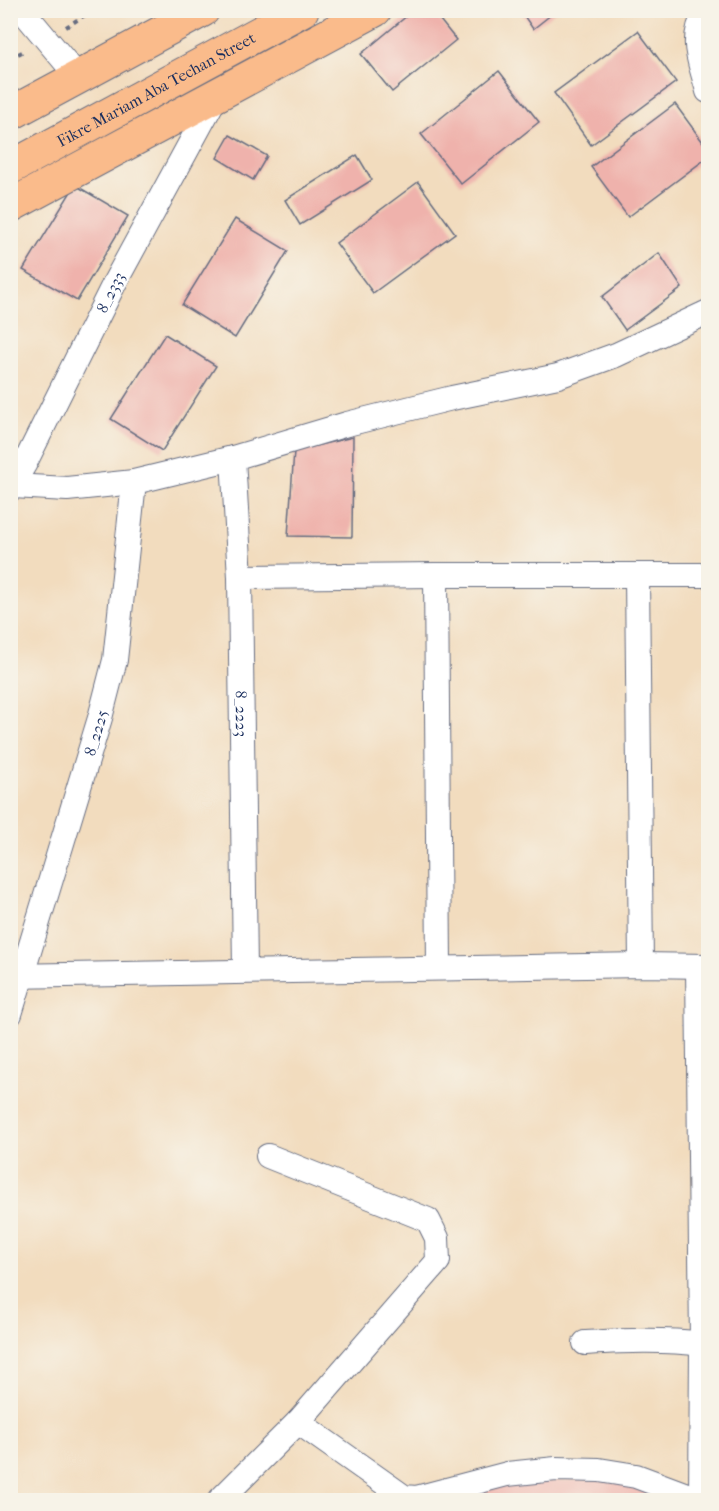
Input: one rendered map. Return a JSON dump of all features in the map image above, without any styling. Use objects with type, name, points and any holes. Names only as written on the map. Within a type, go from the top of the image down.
[{"type":"main road","points":[[10,114],[203,10]]},
{"type":"main road","name":"Fikre Mariam Aba Techan Street","points":[[10,168],[302,10]]},
{"type":"main road","points":[[10,206],[215,98],[375,10]]},
{"type":"street","points":[[22,10],[79,78]]},
{"type":"street","points":[[707,10],[699,27],[696,41],[708,91]]},
{"type":"street","name":"8_2333","points":[[12,487],[115,282],[215,98]]},
{"type":"street","points":[[12,487],[67,489],[134,482],[233,458],[347,424],[452,398],[558,376],[616,355],[708,312]]},
{"type":"street","name":"8_2223","points":[[233,458],[240,577],[245,971]]},
{"type":"street","name":"8_2225","points":[[10,1014],[15,976],[100,718],[115,660],[134,482]]},
{"type":"street","points":[[436,575],[439,968]]},
{"type":"street","points":[[637,575],[641,965]]},
{"type":"street","points":[[240,577],[708,575]]},
{"type":"street","points":[[15,976],[641,965],[703,966],[701,1500],[636,1476],[599,1470],[556,1469],[507,1473],[416,1498],[404,1497],[298,1422]]},
{"type":"street","points":[[220,1500],[298,1422],[438,1261],[437,1238],[428,1220],[268,1156]]},
{"type":"street","points":[[585,1343],[642,1340],[702,1344]]},
{"type":"building","points":[[414,10],[432,10],[456,40],[392,92],[361,54]]},
{"type":"building","points":[[520,10],[557,10],[533,29]]},
{"type":"building","points":[[638,31],[676,82],[591,145],[554,93]]},
{"type":"building","points":[[499,71],[539,122],[461,184],[421,134]]},
{"type":"building","points":[[675,104],[708,149],[708,157],[628,217],[591,167]]},
{"type":"building","points":[[230,135],[267,156],[253,180],[217,158]]},
{"type":"building","points":[[357,155],[372,180],[300,225],[285,200]]},
{"type":"building","points":[[418,182],[455,233],[373,293],[336,243]]},
{"type":"building","points":[[75,185],[128,216],[77,301],[23,270]]},
{"type":"building","points":[[235,219],[288,251],[235,338],[182,305]]},
{"type":"building","points":[[659,253],[682,288],[625,330],[602,297]]},
{"type":"building","points":[[165,334],[216,366],[162,451],[111,419]]},
{"type":"building","points":[[353,437],[352,537],[288,536],[294,451]]},
{"type":"building","points":[[618,1479],[675,1500],[437,1500],[522,1481]]}]
